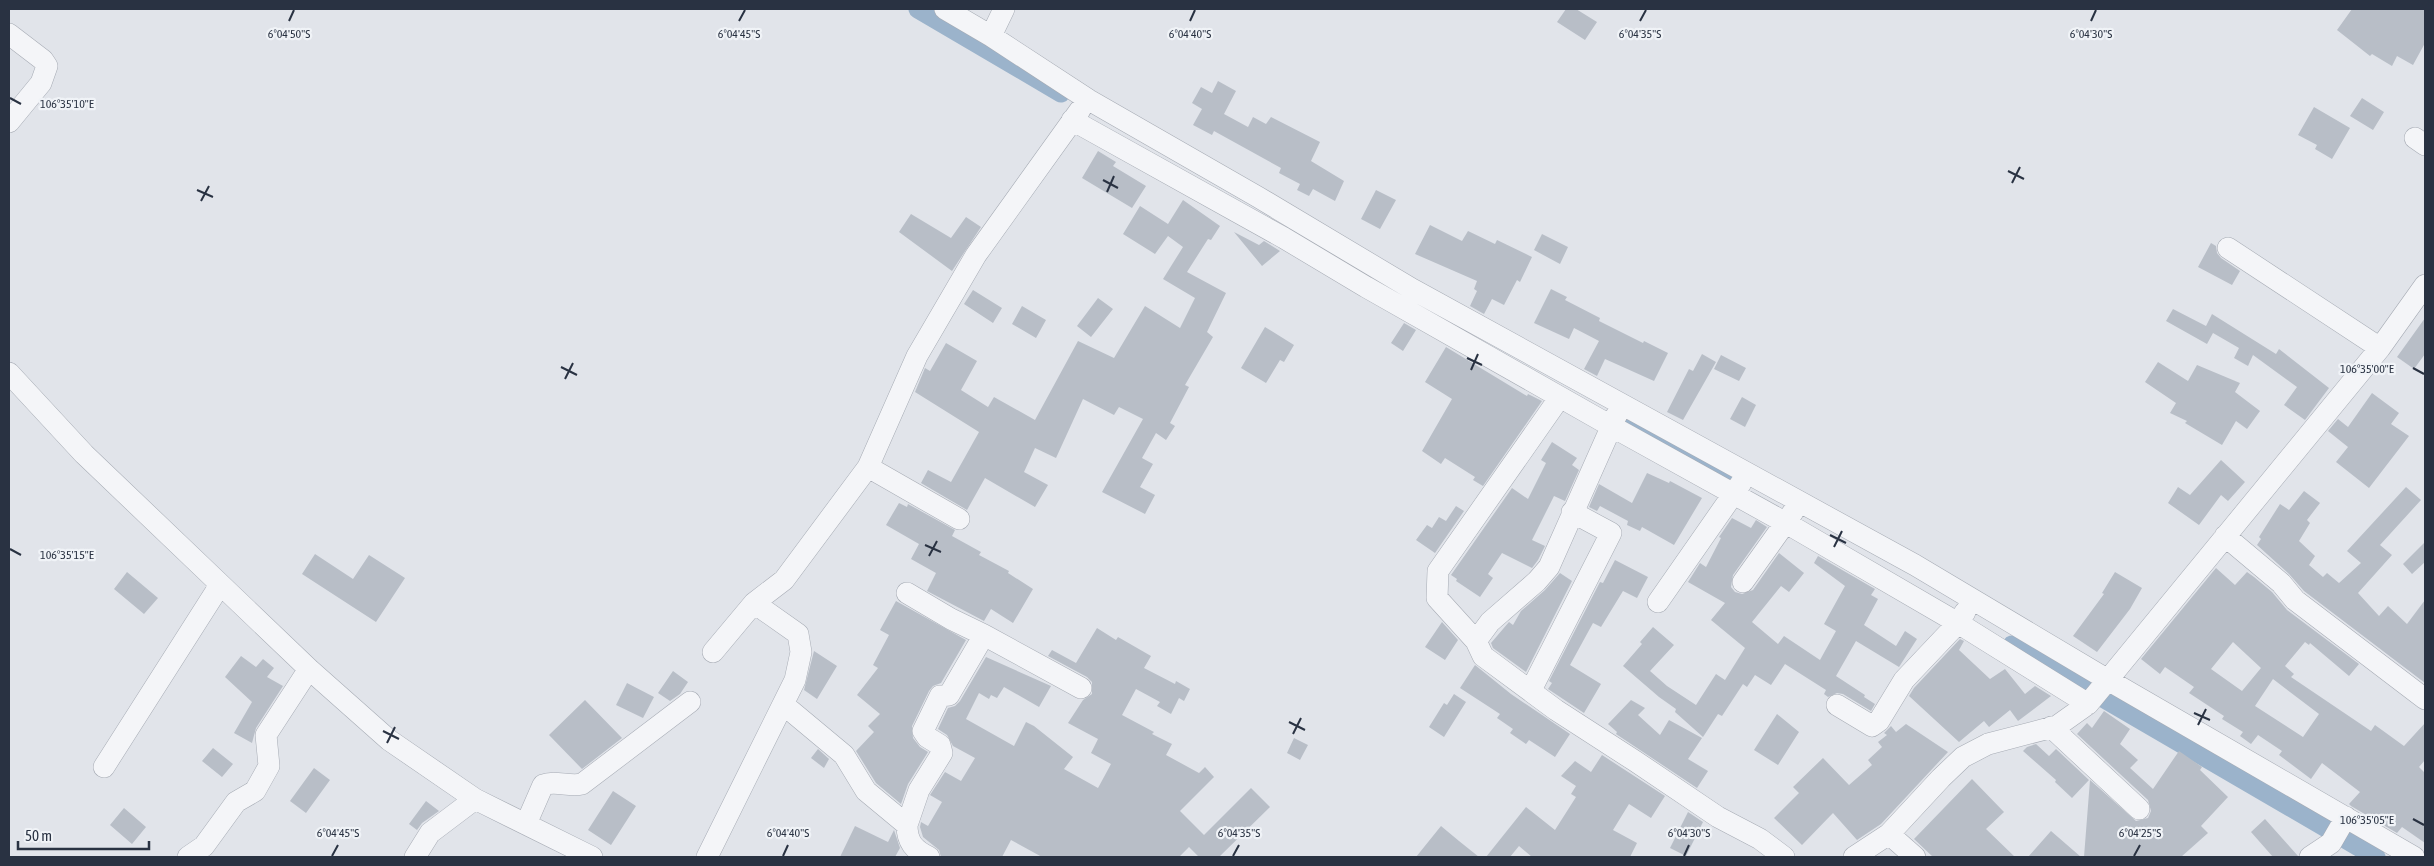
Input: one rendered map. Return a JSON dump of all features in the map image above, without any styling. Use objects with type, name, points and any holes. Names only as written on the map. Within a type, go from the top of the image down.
[{"type":"street","points":[[945,9],[991,36],[1080,110],[1284,238],[1374,292],[1560,397],[1617,416]]},
{"type":"street","points":[[991,36],[1004,9]]},
{"type":"street","points":[[9,34],[43,60],[47,66],[41,83],[9,122]]},
{"type":"street","points":[[1080,110],[1258,196],[1617,416],[1741,483],[1965,612],[2097,693],[2339,829],[2414,857]]},
{"type":"street","points":[[713,652],[754,603],[784,580],[868,467],[917,356],[976,255],[1080,110]]},
{"type":"street","points":[[2228,248],[2380,348]]},
{"type":"street","points":[[1854,857],[1889,834],[1963,757],[1988,744],[2052,727],[2097,693],[2380,348],[2425,285]]},
{"type":"street","points":[[9,373],[84,454],[309,669],[389,740],[475,800],[592,857]]},
{"type":"street","points":[[1560,397],[1438,571],[1437,598],[1476,642],[1483,656],[1556,710],[1718,817],[1760,839],[1784,857]]},
{"type":"street","points":[[1476,642],[1490,622],[1549,567],[1572,512],[1617,416]]},
{"type":"street","points":[[868,467],[959,519]]},
{"type":"street","points":[[1658,602],[1741,483]]},
{"type":"street","points":[[1531,690],[1611,533],[1572,512]]},
{"type":"street","points":[[1793,513],[1965,612],[2097,693]]},
{"type":"street","points":[[1743,582],[1793,513]]},
{"type":"street","points":[[2224,536],[2281,583],[2295,600],[2425,700]]},
{"type":"street","points":[[104,767],[220,585]]},
{"type":"street","points":[[907,593],[951,620],[984,635],[1081,688]]},
{"type":"street","points":[[707,857],[784,705],[799,666],[798,634],[754,603]]},
{"type":"street","points":[[1837,705],[1872,726],[1879,721],[1904,680],[1965,612]]},
{"type":"street","points":[[920,855],[909,841],[907,825],[922,786],[942,753],[940,745],[927,737],[923,731],[940,696],[950,695],[984,635]]},
{"type":"street","points":[[188,857],[204,846],[236,802],[255,791],[269,766],[266,735],[309,669]]},
{"type":"street","points":[[526,824],[543,785],[548,783],[576,786],[582,784],[690,702]]},
{"type":"street","points":[[784,705],[844,755],[866,791],[907,825]]},
{"type":"street","points":[[2052,727],[2139,809]]},
{"type":"street","points":[[415,857],[430,833],[475,800]]},
{"type":"street","points":[[2310,857],[2339,829]]},
{"type":"street","points":[[1889,834],[1915,857]]},
{"type":"building","points":[[1566,9],[1576,9],[1597,22],[1585,40],[1557,22]]},
{"type":"building","points":[[2352,9],[2425,9],[2425,43],[2413,65],[2397,56],[2392,66],[2372,54],[2370,56],[2337,30]]},
{"type":"building","points":[[1218,81],[1236,91],[1224,114],[1248,127],[1253,117],[1266,124],[1271,117],[1320,142],[1311,161],[1344,181],[1335,201],[1313,189],[1309,196],[1297,190],[1300,184],[1279,173],[1281,168],[1214,131],[1212,135],[1193,125],[1202,109],[1192,103],[1201,87],[1212,93]]},
{"type":"building","points":[[2362,98],[2384,112],[2373,130],[2350,116]]},
{"type":"building","points":[[2314,107],[2350,128],[2332,159],[2315,149],[2317,145],[2298,135]]},
{"type":"building","points":[[1098,151],[1116,162],[1113,166],[1146,186],[1132,208],[1082,178]]},
{"type":"building","points":[[1376,190],[1396,200],[1380,229],[1361,219]]},
{"type":"building","points":[[1183,200],[1220,226],[1211,240],[1208,239],[1187,272],[1226,293],[1207,332],[1213,337],[1185,385],[1189,387],[1170,423],[1175,426],[1166,440],[1156,433],[1142,458],[1153,464],[1140,487],[1155,495],[1145,514],[1102,492],[1143,419],[1119,407],[1114,415],[1083,399],[1056,458],[1035,448],[1024,472],[1048,485],[1035,507],[985,478],[967,510],[921,483],[928,470],[951,482],[979,432],[915,392],[925,368],[930,371],[946,343],[977,361],[961,390],[988,407],[994,397],[1035,420],[1078,341],[1114,358],[1145,306],[1180,328],[1195,298],[1163,279],[1183,247],[1168,236],[1155,254],[1123,234],[1140,206],[1168,224]]},
{"type":"building","points":[[911,214],[951,238],[966,217],[981,227],[952,271],[899,232]]},
{"type":"building","points":[[1430,225],[1462,241],[1468,231],[1495,244],[1497,240],[1532,257],[1520,282],[1517,280],[1504,305],[1492,299],[1484,314],[1470,306],[1477,291],[1474,289],[1477,281],[1415,254]]},
{"type":"building","points":[[1234,232],[1259,245],[1264,241],[1280,251],[1262,266]]},
{"type":"building","points":[[1542,234],[1568,247],[1560,264],[1534,250]]},
{"type":"building","points":[[2211,243],[2216,246],[2217,253],[2221,258],[2240,271],[2232,285],[2198,267]]},
{"type":"building","points":[[1551,289],[1567,297],[1565,300],[1600,318],[1599,321],[1668,353],[1654,381],[1605,359],[1597,376],[1584,369],[1599,341],[1574,328],[1569,339],[1534,323]]},
{"type":"building","points":[[973,290],[1002,308],[993,323],[964,304]]},
{"type":"building","points":[[1098,298],[1113,309],[1091,337],[1077,326]]},
{"type":"building","points":[[1022,306],[1046,320],[1036,338],[1012,324]]},
{"type":"building","points":[[2173,309],[2206,326],[2212,314],[2276,354],[2279,349],[2329,388],[2305,420],[2284,405],[2297,387],[2253,355],[2248,366],[2234,358],[2239,348],[2213,333],[2207,344],[2166,321]]},
{"type":"building","points":[[2425,318],[2425,354],[2414,369],[2397,357]]},
{"type":"building","points":[[1404,323],[1416,330],[1403,351],[1391,343]]},
{"type":"building","points":[[1265,327],[1294,345],[1284,362],[1280,360],[1266,383],[1241,368]]},
{"type":"building","points":[[1446,347],[1527,396],[1528,394],[1542,401],[1483,486],[1473,480],[1475,477],[1445,458],[1441,464],[1422,451],[1452,399],[1425,382]]},
{"type":"building","points":[[1702,354],[1716,362],[1683,420],[1667,412],[1689,369],[1693,371]]},
{"type":"building","points":[[1721,355],[1746,368],[1739,381],[1714,369]]},
{"type":"building","points":[[2158,362],[2188,381],[2197,365],[2240,383],[2235,392],[2260,411],[2247,429],[2236,421],[2222,445],[2185,423],[2187,421],[2170,413],[2176,403],[2145,382]]},
{"type":"building","points":[[2372,393],[2399,413],[2391,424],[2409,436],[2369,488],[2336,462],[2348,447],[2328,431],[2338,419],[2348,427]]},
{"type":"building","points":[[1742,397],[1756,405],[1745,427],[1730,419]]},
{"type":"building","points":[[1552,442],[1577,458],[1572,465],[1579,470],[1565,501],[1554,496],[1532,540],[1545,546],[1532,568],[1502,553],[1488,574],[1493,578],[1480,597],[1456,581],[1457,579],[1451,575],[1512,488],[1528,499],[1546,463],[1541,460]]},
{"type":"building","points":[[2221,460],[2245,482],[2228,501],[2221,495],[2199,525],[2168,503],[2178,487],[2190,495]]},
{"type":"building","points":[[1647,473],[1669,483],[1670,481],[1702,498],[1674,545],[1642,527],[1640,531],[1627,525],[1628,521],[1600,506],[1597,511],[1589,507],[1599,484],[1632,503]]},
{"type":"building","points":[[2406,487],[2421,500],[2380,545],[2392,555],[2358,593],[2379,616],[2388,606],[2407,624],[2425,600],[2425,683],[2304,591],[2289,574],[2257,545],[2261,539],[2259,537],[2280,504],[2289,510],[2304,491],[2320,503],[2307,520],[2310,523],[2299,541],[2315,556],[2309,565],[2323,577],[2327,573],[2339,583],[2361,563],[2347,551]]},
{"type":"building","points":[[899,503],[907,507],[908,504],[955,530],[952,536],[981,552],[979,555],[1009,571],[1008,573],[1033,589],[1013,623],[991,609],[984,621],[927,591],[936,573],[911,559],[919,544],[886,525]]},
{"type":"building","points":[[1456,506],[1464,511],[1435,553],[1416,540],[1427,525],[1432,528],[1439,517],[1446,521]]},
{"type":"building","points":[[1732,518],[1751,528],[1756,520],[1767,527],[1733,575],[1731,587],[1735,592],[1742,594],[1753,590],[1779,553],[1804,573],[1789,592],[1781,586],[1752,622],[1778,644],[1784,636],[1820,660],[1836,631],[1824,624],[1845,586],[1814,563],[1818,556],[1875,589],[1871,595],[1878,599],[1864,625],[1896,646],[1905,631],[1917,639],[1899,667],[1856,641],[1836,676],[1875,704],[1871,711],[1843,694],[1837,693],[1828,697],[1824,694],[1826,690],[1785,664],[1771,685],[1755,675],[1747,687],[1743,684],[1722,716],[1718,714],[1703,737],[1675,712],[1676,709],[1623,666],[1642,644],[1640,642],[1653,627],[1674,645],[1650,671],[1667,686],[1696,705],[1716,674],[1725,680],[1745,648],[1711,620],[1725,603],[1688,582],[1700,563],[1706,567],[1721,538],[1719,537]]},
{"type":"building","points":[[2425,542],[2425,562],[2412,574],[2403,564]]},
{"type":"building","points":[[315,554],[353,579],[369,555],[405,578],[376,622],[302,574]]},
{"type":"building","points":[[1615,560],[1648,577],[1637,598],[1623,591],[1601,627],[1593,623],[1570,665],[1601,684],[1584,713],[1548,689],[1552,683],[1549,681],[1600,582],[1603,583]]},
{"type":"building","points":[[2216,568],[2235,585],[2247,572],[2272,592],[2287,610],[2359,664],[2349,676],[2310,643],[2309,645],[2305,642],[2285,666],[2294,674],[2291,677],[2371,731],[2375,725],[2404,746],[2425,723],[2425,760],[2419,767],[2425,773],[2425,843],[2402,827],[2397,833],[2351,806],[2349,804],[2360,792],[2322,763],[2311,779],[2279,755],[2282,751],[2258,735],[2251,744],[2240,736],[2243,732],[2222,719],[2224,716],[2189,693],[2194,687],[2165,667],[2160,674],[2141,659]],"holes":[[[2233,642],[2261,668],[2242,691],[2211,669]],[[2273,679],[2319,714],[2303,737],[2255,706]]]},
{"type":"building","points":[[127,572],[158,598],[144,614],[114,589]]},
{"type":"building","points":[[2115,572],[2142,588],[2130,609],[2097,652],[2073,636],[2104,594],[2102,593]]},
{"type":"building","points":[[1560,573],[1572,581],[1526,672],[1493,648],[1491,643],[1509,622],[1513,625],[1521,611],[1545,590]]},
{"type":"building","points":[[896,601],[966,640],[941,683],[933,686],[929,691],[912,726],[913,738],[920,747],[928,752],[908,784],[901,804],[876,783],[856,751],[874,732],[868,726],[880,714],[857,695],[878,668],[873,665],[889,635],[880,630]]},
{"type":"building","points":[[1442,622],[1458,640],[1445,660],[1425,647]]},
{"type":"building","points":[[1097,628],[1116,640],[1118,637],[1151,656],[1144,668],[1175,684],[1176,681],[1190,689],[1184,701],[1179,698],[1171,714],[1157,706],[1160,702],[1136,689],[1122,715],[1172,744],[1166,755],[1199,773],[1205,767],[1214,777],[1180,811],[1204,835],[1251,788],[1270,807],[1219,857],[1199,857],[1189,847],[1179,857],[1042,857],[1011,840],[1002,857],[941,857],[939,850],[923,837],[920,827],[921,822],[928,826],[942,802],[930,795],[945,772],[961,781],[975,758],[953,746],[947,735],[938,729],[948,708],[955,706],[960,701],[986,657],[1051,686],[1039,707],[1004,687],[997,698],[991,695],[989,699],[979,693],[966,719],[1014,746],[1026,722],[1034,726],[1073,757],[1064,769],[1098,788],[1111,764],[1091,753],[1098,739],[1068,723],[1083,700],[1092,694],[1092,682],[1087,677],[1048,656],[1052,650],[1076,663]]},
{"type":"building","points":[[1960,639],[1964,641],[1959,650],[1990,679],[2005,669],[2025,694],[2035,686],[2051,696],[2018,721],[2010,710],[1989,727],[1984,721],[1959,742],[1909,696],[1914,688]]},
{"type":"building","points":[[814,651],[837,666],[817,699],[804,690]]},
{"type":"building","points":[[241,656],[256,667],[263,659],[274,668],[267,677],[283,686],[256,728],[252,743],[234,733],[252,702],[225,677]]},
{"type":"building","points":[[1475,665],[1511,694],[1570,734],[1555,757],[1529,740],[1526,744],[1510,733],[1513,729],[1497,718],[1500,714],[1460,688]]},
{"type":"building","points":[[673,671],[688,682],[680,694],[670,701],[658,693]]},
{"type":"building","points":[[627,683],[654,697],[643,718],[616,705]]},
{"type":"building","points":[[1454,694],[1466,702],[1444,737],[1429,727],[1444,703],[1447,705]]},
{"type":"building","points":[[585,700],[622,738],[582,769],[549,735]]},
{"type":"building","points":[[1631,700],[1645,708],[1638,715],[1660,735],[1669,720],[1702,738],[1688,759],[1708,771],[1697,788],[1616,734],[1617,732],[1608,724]]},
{"type":"building","points":[[2104,711],[2130,729],[2120,744],[2138,760],[2130,768],[2153,789],[2179,751],[2202,767],[2200,770],[2228,797],[2201,826],[2208,833],[2181,857],[2084,857],[2090,780],[2136,821],[2148,818],[2151,811],[2148,800],[2077,734],[2087,723],[2092,728]]},
{"type":"building","points":[[1777,714],[1799,732],[1778,765],[1754,750]]},
{"type":"building","points":[[1906,724],[1948,752],[1881,824],[1857,840],[1833,813],[1802,845],[1774,818],[1799,793],[1793,787],[1823,758],[1849,785],[1872,765],[1868,760],[1882,747],[1878,742],[1887,735],[1884,733],[1891,726],[1896,732]]},
{"type":"building","points":[[1294,738],[1308,745],[1300,760],[1287,753]]},
{"type":"building","points":[[2036,744],[2049,756],[2056,749],[2089,780],[2072,798],[2055,782],[2056,780],[2023,751],[2027,747]]},
{"type":"building","points":[[213,748],[233,764],[222,777],[202,761]]},
{"type":"building","points":[[818,749],[829,759],[824,768],[811,758]]},
{"type":"building","points":[[1602,755],[1665,796],[1651,818],[1629,804],[1613,830],[1637,843],[1630,857],[1532,857],[1519,846],[1510,857],[1486,857],[1526,807],[1555,830],[1576,797],[1571,794],[1576,786],[1561,776],[1575,761],[1591,772]]},
{"type":"building","points":[[314,768],[330,780],[306,813],[290,801]]},
{"type":"building","points":[[1972,779],[2004,812],[1986,829],[2015,857],[1933,857],[1914,839]]},
{"type":"building","points":[[613,791],[636,806],[611,845],[588,830]]},
{"type":"building","points":[[426,801],[439,811],[422,823],[417,830],[409,824]]},
{"type":"building","points":[[124,808],[146,827],[132,844],[110,825]]},
{"type":"building","points":[[1688,812],[1703,822],[1686,856],[1670,848]]},
{"type":"building","points":[[2265,819],[2298,857],[2273,857],[2251,832]]},
{"type":"building","points":[[855,826],[888,842],[894,830],[900,848],[895,857],[840,857]]},
{"type":"building","points":[[1441,826],[1459,841],[1479,857],[1416,857]]},
{"type":"building","points":[[2051,831],[2081,857],[2028,857]]},
{"type":"waterway","points":[[918,9],[1061,93]]},
{"type":"waterway","points":[[1621,414],[1727,480]]},
{"type":"waterway","points":[[2012,645],[2376,857]]}]
